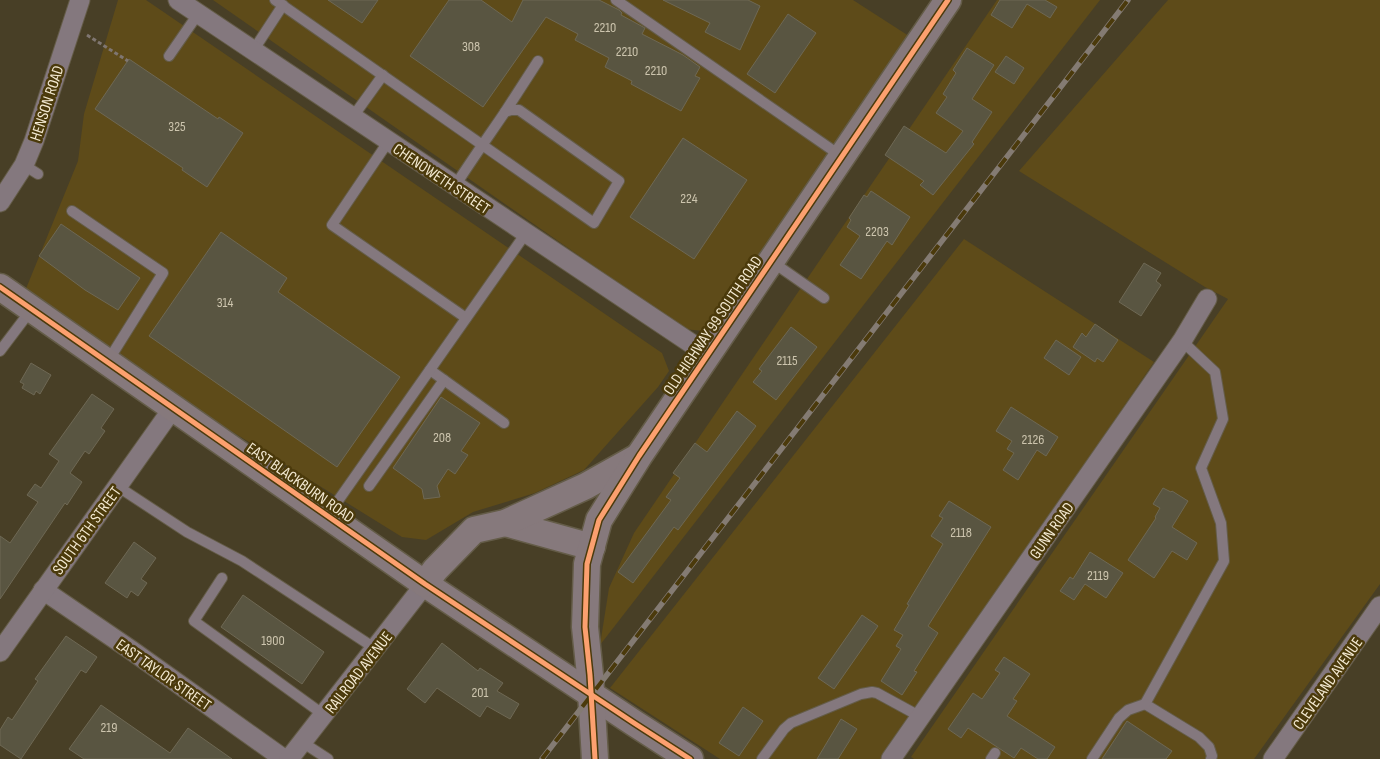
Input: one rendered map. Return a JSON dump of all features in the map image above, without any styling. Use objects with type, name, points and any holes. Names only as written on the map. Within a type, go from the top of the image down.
[{"type":"street","name":"HENSON ROAD","points":[[0,202],[31,170],[34,141],[80,0]]},
{"type":"street","name":"CHENOWETH STREET","points":[[178,0],[707,354]]},
{"type":"street","name":"OLD HIGHWAY 99 SOUTH ROAD","points":[[595,759],[585,616],[587,564],[599,520],[707,354],[948,0]]},
{"type":"street","name":"EAST BLACKBURN ROAD","points":[[0,287],[425,584],[690,759]]},
{"type":"street","name":"GUNN ROAD","points":[[891,759],[1182,341],[1207,299]]},
{"type":"street","name":"SOUTH 6TH STREET","points":[[0,652],[174,408]]},
{"type":"street","points":[[425,584],[435,570],[474,530],[504,523],[586,486],[639,456]]},
{"type":"street","points":[[504,523],[592,547]]},
{"type":"street","name":"RAILROAD AVENUE","points":[[289,759],[425,584]]},
{"type":"street","name":"EAST TAYLOR STREET","points":[[43,590],[132,650],[284,759]]},
{"type":"street","name":"CLEVELAND AVENUE","points":[[1273,759],[1380,606]]},
{"type":"lane","points":[[616,0],[842,157]]},
{"type":"lane","points":[[253,51],[279,3],[594,223],[620,181],[519,110],[505,112]]},
{"type":"lane","points":[[169,56],[198,14]]},
{"type":"lane","points":[[455,186],[538,61]]},
{"type":"lane","points":[[352,118],[382,75]]},
{"type":"lane","points":[[388,142],[332,225],[466,318]]},
{"type":"lane","points":[[72,211],[163,273],[107,362]]},
{"type":"lane","points":[[328,516],[526,233]]},
{"type":"lane","points":[[771,261],[824,298]]},
{"type":"lane","points":[[0,351],[31,309]]},
{"type":"lane","points":[[1092,759],[1119,718],[1128,710],[1145,704],[1224,561],[1221,523],[1201,468],[1222,419],[1215,372],[1182,341]]},
{"type":"lane","points":[[430,370],[504,423]]},
{"type":"lane","points":[[368,486],[444,380]]},
{"type":"lane","points":[[117,486],[187,532],[242,562],[376,649]]},
{"type":"lane","points":[[222,578],[194,621],[324,715]]},
{"type":"lane","points":[[762,759],[784,729],[791,723],[861,694],[877,693],[921,717]]},
{"type":"lane","points":[[1145,704],[1199,738],[1208,746],[1212,756],[1211,759]]},
{"type":"lane","points":[[302,742],[328,759]]},
{"type":"path","points":[[86,35],[128,61]]},
{"type":"shaded area","points":[[118,0],[146,0],[662,353],[669,371],[658,387],[584,470],[535,493],[473,512],[426,540],[402,537],[21,301],[78,161],[84,114]]},
{"type":"shaded area","points":[[213,0],[853,0],[912,38],[723,318],[703,331],[684,329]]},
{"type":"shaded area","points":[[997,0],[1100,0],[600,645],[609,588],[634,533]]},
{"type":"shaded area","points":[[1168,0],[1380,0],[1380,584],[1254,759],[914,759],[911,757],[1228,299],[1205,287],[1019,171]]},
{"type":"shaded area","points":[[964,239],[1154,362],[884,759],[720,759],[610,688]]},
{"type":"building","points":[[328,0],[378,0],[362,23]]},
{"type":"building","points":[[449,0],[481,0],[512,22],[523,0],[599,0],[619,10],[622,13],[621,15],[645,28],[642,34],[683,55],[700,67],[695,76],[700,78],[681,111],[631,84],[632,81],[605,67],[609,58],[575,40],[578,34],[546,17],[483,107],[410,56]]},
{"type":"building","points":[[663,0],[748,0],[760,6],[740,50],[705,32],[710,23]]},
{"type":"building","points":[[1000,0],[1045,0],[1057,7],[1050,18],[1027,4],[1012,28],[991,15]]},
{"type":"building","points":[[788,14],[816,33],[775,93],[747,74]]},
{"type":"building","points":[[967,48],[994,65],[972,99],[992,112],[972,142],[974,144],[933,195],[920,185],[924,181],[885,155],[904,126],[946,153],[963,131],[936,113],[947,97],[943,94],[956,73],[953,70]]},
{"type":"building","points":[[1006,56],[1024,68],[1014,84],[995,72]]},
{"type":"building","points":[[129,59],[218,119],[219,117],[243,133],[207,187],[182,170],[183,168],[95,109]]},
{"type":"building","points":[[683,138],[747,180],[694,259],[630,217]]},
{"type":"building","points":[[871,191],[910,217],[892,245],[887,241],[861,279],[840,265],[860,236],[847,227],[851,220],[849,218],[864,195],[867,197]]},
{"type":"building","points":[[61,224],[140,278],[118,310],[85,290],[39,256]]},
{"type":"building","points":[[221,232],[287,278],[278,292],[400,377],[337,467],[149,336]]},
{"type":"building","points":[[1144,263],[1161,273],[1156,281],[1161,285],[1141,316],[1119,302]]},
{"type":"building","points":[[1095,324],[1118,340],[1103,362],[1097,358],[1095,362],[1073,347],[1082,333],[1086,337]]},
{"type":"building","points":[[791,327],[817,347],[776,400],[753,382],[762,371],[759,369]]},
{"type":"building","points":[[1056,340],[1081,357],[1069,375],[1044,358]]},
{"type":"building","points":[[31,363],[51,375],[40,394],[36,391],[34,395],[22,388],[24,384],[20,382]]},
{"type":"building","points":[[92,394],[114,409],[101,428],[105,431],[89,454],[85,451],[70,473],[82,482],[67,505],[65,503],[0,599],[0,536],[10,543],[38,502],[27,495],[35,484],[41,488],[59,461],[49,454]]},
{"type":"building","points":[[441,397],[480,423],[461,451],[468,455],[455,474],[448,469],[437,486],[440,497],[424,499],[422,489],[393,468]]},
{"type":"building","points":[[1011,407],[1058,437],[1046,456],[1037,450],[1018,480],[1003,470],[1014,453],[1007,449],[1012,441],[996,431]]},
{"type":"building","points":[[737,411],[756,426],[678,530],[674,527],[633,583],[618,572],[671,500],[666,497],[680,478],[673,473],[695,443],[707,452]]},
{"type":"building","points":[[1163,488],[1188,501],[1172,527],[1197,543],[1187,560],[1172,551],[1154,578],[1128,560],[1156,518],[1160,508],[1153,504]]},
{"type":"building","points":[[949,501],[991,527],[928,626],[938,633],[914,671],[917,672],[902,695],[881,681],[901,649],[896,646],[903,635],[894,630],[909,605],[907,604],[943,544],[931,536],[943,518],[939,516]]},
{"type":"building","points":[[134,542],[156,558],[141,579],[147,583],[138,596],[131,591],[127,598],[105,583]]},
{"type":"building","points":[[1090,552],[1123,573],[1106,598],[1085,584],[1074,600],[1060,591],[1070,577],[1073,579]]},
{"type":"building","points":[[243,595],[324,652],[302,684],[221,627]]},
{"type":"building","points":[[862,615],[878,626],[834,689],[818,678]]},
{"type":"building","points":[[66,636],[97,657],[86,673],[81,670],[21,759],[0,745],[0,730],[8,717],[12,720],[38,681],[35,679]]},
{"type":"building","points":[[442,643],[478,671],[480,668],[503,683],[497,691],[519,704],[510,719],[487,706],[480,717],[437,688],[425,703],[407,689]]},
{"type":"building","points":[[1004,657],[1030,674],[1013,699],[1017,701],[1007,716],[1055,747],[1047,759],[1038,759],[1021,748],[1014,758],[968,728],[961,738],[948,729],[973,693],[982,699],[1000,673],[995,670]]},
{"type":"building","points":[[101,705],[170,753],[188,728],[232,759],[84,759],[69,749]]},
{"type":"building","points":[[743,707],[763,721],[739,756],[719,743]]},
{"type":"building","points":[[841,719],[857,729],[838,759],[817,759]]},
{"type":"building","points":[[1127,721],[1172,751],[1166,759],[1102,759]]},
{"type":"railway","points":[[542,759],[1128,0]]},
{"type":"cycle path","points":[[595,759],[585,627],[587,564],[599,520],[639,456],[948,0]]},
{"type":"cycle path","points":[[0,287],[425,584],[690,759]]}]
